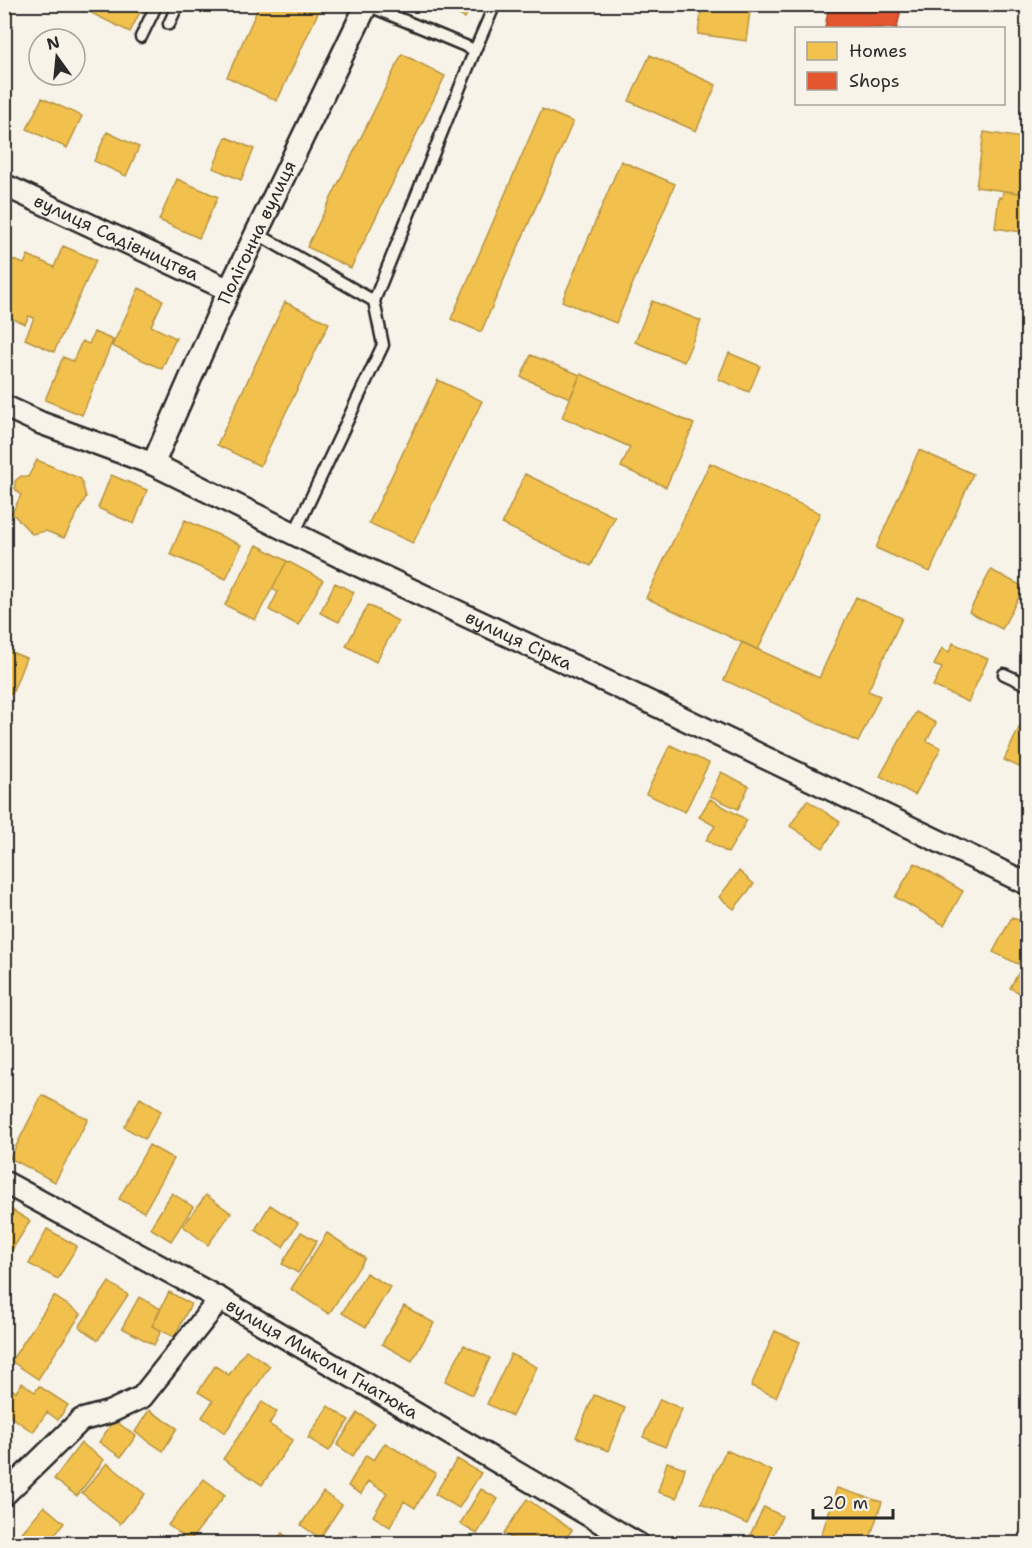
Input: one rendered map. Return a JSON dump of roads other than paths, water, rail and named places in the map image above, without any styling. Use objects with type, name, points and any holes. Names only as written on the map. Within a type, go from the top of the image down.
[{"type":"street","name":"Полігонна вулиця","points":[[153,464],[229,290],[367,5]]},
{"type":"street","name":"вулиця Садівництва","points":[[4,185],[229,290]]},
{"type":"street","name":"вулиця Сірка","points":[[4,406],[41,423],[153,464],[294,534],[1028,884]]},
{"type":"street","name":"вулиця Миколи Гнатюка","points":[[4,1182],[220,1299],[626,1541]]},
{"type":"street","points":[[4,1495],[81,1420],[110,1412],[142,1397],[220,1299]]},
{"type":"lane","points":[[141,37],[157,4]]},
{"type":"lane","points":[[169,24],[178,4]]},
{"type":"lane","points":[[294,534],[383,345],[374,301],[495,4]]},
{"type":"lane","points":[[367,5],[475,50]]},
{"type":"lane","points":[[256,233],[374,301]]},
{"type":"lane","points":[[1004,674],[1028,685]]}]
